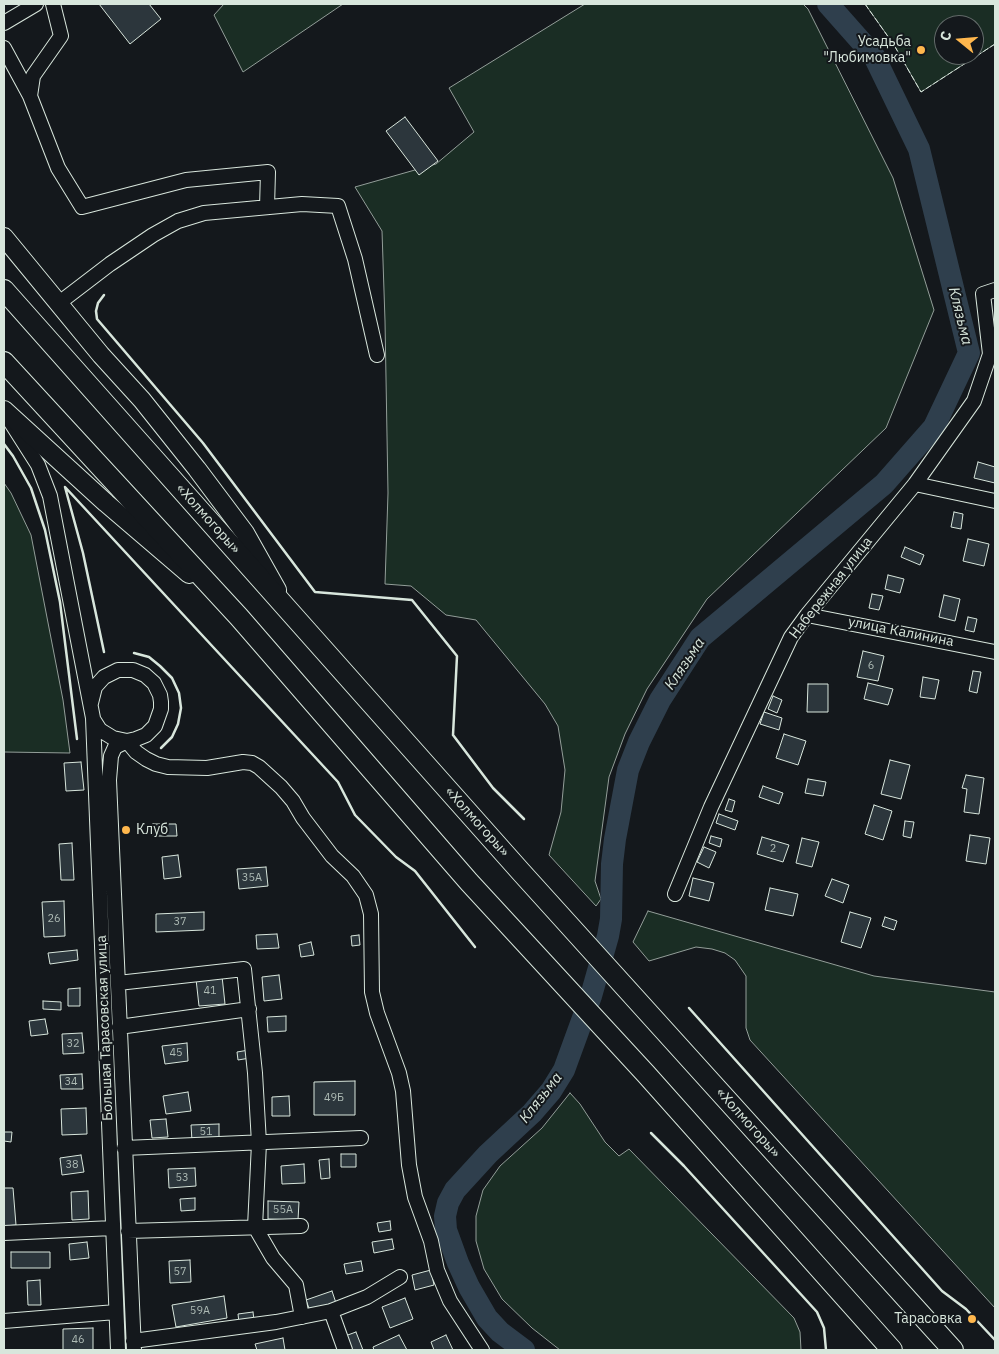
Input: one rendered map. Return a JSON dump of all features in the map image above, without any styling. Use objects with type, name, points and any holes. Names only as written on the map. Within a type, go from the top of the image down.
[{"type":"highway","name":"«Холмогоры»","points":[[4,290],[521,872],[953,1350]]},
{"type":"highway","points":[[4,362],[239,617],[469,882],[646,1074],[892,1350]]},
{"type":"main road","points":[[4,237],[197,468],[245,533],[290,612]]},
{"type":"main road","points":[[4,411],[106,503],[239,617]]},
{"type":"street","points":[[4,23],[36,4]]},
{"type":"street","points":[[30,96],[33,76],[62,36],[53,4]]},
{"type":"street","points":[[4,48],[30,96],[58,168],[82,208],[186,180],[268,172],[267,207]]},
{"type":"street","points":[[59,303],[117,259],[178,221],[204,213],[267,207],[302,204],[338,206],[355,259],[377,355]]},
{"type":"street","name":"Набережная улица","points":[[675,894],[711,807],[791,638],[807,615],[915,484],[974,401],[990,354],[989,292]]},
{"type":"street","points":[[4,411],[38,465],[50,496],[92,712],[100,730],[113,738],[127,741],[146,735],[155,726],[159,718],[162,702],[154,683],[145,675],[133,670],[118,670],[104,677],[95,687],[92,712]]},
{"type":"street","points":[[915,484],[995,501]]},
{"type":"street","name":"улица Калинина","points":[[807,615],[995,652]]},
{"type":"street","name":"Большая Тарасовская улица","points":[[92,712],[118,1350]]},
{"type":"street","points":[[127,741],[136,752],[146,759],[168,767],[207,768],[243,762],[252,763],[259,767],[293,801],[303,818],[332,856],[353,876],[366,895],[371,914],[372,992],[377,1012],[399,1073],[403,1091],[409,1165],[416,1196],[431,1241],[438,1270],[450,1302],[482,1350]]},
{"type":"street","name":"Большая Тарасовская улица","points":[[127,741],[115,748],[111,756],[109,780],[134,1346]]},
{"type":"street","points":[[118,983],[244,969],[255,1073],[259,1143],[255,1227],[273,1258],[296,1284],[302,1317]]},
{"type":"street","points":[[119,1027],[249,1009]]},
{"type":"street","points":[[124,1148],[361,1138]]},
{"type":"street","points":[[128,1231],[301,1226]]},
{"type":"street","points":[[4,1233],[113,1228]]},
{"type":"street","points":[[134,1346],[331,1311],[367,1297],[400,1277]]},
{"type":"street","points":[[331,1311],[344,1350]]},
{"type":"street","points":[[4,1321],[116,1312]]},
{"type":"green space","points":[[224,4],[343,4],[243,72],[214,15]]},
{"type":"green space","points":[[585,4],[803,4],[808,9],[893,178],[934,310],[886,428],[707,599],[647,689],[625,734],[609,777],[595,881],[601,899],[596,906],[549,855],[561,812],[565,770],[558,726],[545,704],[476,620],[446,615],[411,586],[385,584],[388,493],[382,231],[355,187],[436,164],[474,132],[449,88]]},
{"type":"green space","name":"Усадьба \"Любимовка\"","points":[[865,4],[995,4],[995,44],[984,51],[984,15],[934,15],[934,65],[963,65],[921,92],[894,45]]},
{"type":"green space","points":[[4,483],[11,493],[31,535],[63,700],[70,753],[4,752]]},
{"type":"green space","points":[[648,911],[874,976],[995,992],[995,1308],[750,1040],[746,1028],[746,976],[735,960],[725,953],[696,947],[649,961],[633,942]]},
{"type":"green space","points":[[570,1093],[580,1104],[605,1142],[619,1156],[629,1149],[794,1318],[800,1332],[801,1350],[560,1350],[532,1328],[502,1299],[484,1269],[476,1241],[476,1216],[483,1190],[500,1166],[542,1128]]},
{"type":"building","points":[[99,4],[149,4],[161,19],[130,44]]},
{"type":"building","points":[[405,117],[438,161],[419,175],[386,131]]},
{"type":"building","points":[[978,462],[995,467],[995,483],[974,478]]},
{"type":"building","points":[[954,512],[963,514],[961,529],[951,527]]},
{"type":"building","points":[[968,539],[989,544],[984,566],[963,561]]},
{"type":"building","points":[[905,547],[924,555],[920,565],[901,557]]},
{"type":"building","points":[[888,575],[904,579],[900,593],[885,589]]},
{"type":"building","points":[[872,594],[883,596],[879,610],[869,608]]},
{"type":"building","points":[[944,595],[960,599],[955,621],[939,617]]},
{"type":"building","points":[[968,617],[977,619],[974,632],[965,630]]},
{"type":"building","points":[[863,651],[884,656],[878,681],[857,677]]},
{"type":"building","points":[[973,671],[981,672],[977,693],[969,691]]},
{"type":"building","points":[[923,677],[939,680],[935,699],[920,697]]},
{"type":"building","points":[[868,683],[893,689],[888,705],[864,699]]},
{"type":"building","points":[[808,684],[828,684],[828,712],[807,712]]},
{"type":"building","points":[[773,696],[782,700],[777,713],[768,709]]},
{"type":"building","points":[[764,712],[782,718],[779,730],[760,724]]},
{"type":"building","points":[[784,734],[806,741],[798,765],[776,758]]},
{"type":"building","points":[[890,760],[910,765],[901,799],[881,794]]},
{"type":"building","points":[[81,762],[84,790],[66,791],[64,763]]},
{"type":"building","points":[[966,775],[984,778],[979,814],[964,812],[967,789],[962,788]]},
{"type":"building","points":[[808,779],[826,782],[823,796],[805,793]]},
{"type":"building","points":[[763,786],[783,793],[779,804],[759,797]]},
{"type":"building","points":[[729,799],[735,801],[732,812],[725,810]]},
{"type":"building","points":[[874,805],[892,811],[883,840],[865,834]]},
{"type":"building","points":[[719,814],[738,821],[735,830],[716,823]]},
{"type":"building","points":[[905,821],[914,822],[911,838],[903,836]]},
{"type":"building","points":[[153,824],[176,824],[177,836],[153,836]]},
{"type":"building","points":[[970,835],[990,838],[986,864],[966,861]]},
{"type":"building","points":[[711,836],[722,839],[720,847],[709,843]]},
{"type":"building","points":[[762,837],[789,845],[783,862],[757,854]]},
{"type":"building","points":[[802,838],[819,842],[812,867],[796,863]]},
{"type":"building","points":[[72,843],[74,880],[61,880],[59,844]]},
{"type":"building","points":[[704,847],[716,852],[709,868],[697,862]]},
{"type":"building","points":[[178,855],[181,877],[164,879],[162,857]]},
{"type":"building","points":[[266,867],[268,886],[239,889],[237,869]]},
{"type":"building","points":[[693,878],[714,883],[709,901],[689,896]]},
{"type":"building","points":[[832,879],[849,885],[843,903],[825,896]]},
{"type":"building","points":[[770,888],[798,894],[793,916],[765,910]]},
{"type":"building","points":[[64,901],[65,936],[44,937],[42,902]]},
{"type":"building","points":[[204,912],[204,930],[156,932],[156,914]]},
{"type":"building","points":[[850,912],[871,918],[861,948],[841,942]]},
{"type":"building","points":[[885,917],[897,921],[894,930],[882,926]]},
{"type":"building","points":[[277,934],[279,948],[257,949],[256,935]]},
{"type":"building","points":[[359,935],[360,945],[352,946],[351,936]]},
{"type":"building","points":[[311,942],[314,955],[301,957],[299,945]]},
{"type":"building","points":[[77,950],[78,960],[50,964],[48,953]]},
{"type":"building","points":[[279,975],[282,999],[264,1001],[262,977]]},
{"type":"building","points":[[222,976],[225,1004],[199,1006],[196,979]]},
{"type":"building","points":[[80,988],[80,1006],[68,1006],[68,989]]},
{"type":"building","points":[[43,1001],[61,1002],[61,1010],[43,1009]]},
{"type":"building","points":[[286,1016],[286,1031],[268,1032],[267,1017]]},
{"type":"building","points":[[45,1019],[48,1034],[31,1036],[29,1021]]},
{"type":"building","points":[[82,1033],[84,1053],[63,1054],[62,1034]]},
{"type":"building","points":[[187,1043],[188,1061],[165,1064],[162,1046]]},
{"type":"building","points":[[249,1050],[250,1058],[238,1060],[237,1052]]},
{"type":"building","points":[[82,1074],[83,1089],[61,1089],[60,1075]]},
{"type":"building","points":[[355,1081],[355,1115],[314,1115],[314,1082]]},
{"type":"building","points":[[188,1092],[191,1111],[166,1114],[163,1096]]},
{"type":"building","points":[[289,1096],[290,1116],[272,1116],[272,1097]]},
{"type":"building","points":[[86,1108],[87,1134],[62,1135],[61,1109]]},
{"type":"building","points":[[166,1119],[168,1137],[152,1138],[150,1120]]},
{"type":"building","points":[[219,1124],[219,1140],[192,1141],[191,1125]]},
{"type":"building","points":[[4,1132],[12,1132],[11,1142],[4,1141]]},
{"type":"building","points":[[341,1154],[356,1154],[356,1167],[341,1167]]},
{"type":"building","points":[[81,1155],[84,1172],[62,1175],[60,1158]]},
{"type":"building","points":[[329,1159],[330,1178],[321,1179],[319,1160]]},
{"type":"building","points":[[304,1164],[305,1183],[282,1184],[281,1166]]},
{"type":"building","points":[[195,1168],[196,1186],[169,1188],[168,1169]]},
{"type":"building","points":[[4,1188],[13,1188],[16,1225],[4,1226]]},
{"type":"building","points":[[88,1191],[89,1219],[72,1220],[71,1192]]},
{"type":"building","points":[[195,1198],[195,1210],[181,1211],[180,1199]]},
{"type":"building","points":[[268,1201],[299,1202],[298,1220],[268,1219]]},
{"type":"building","points":[[390,1221],[391,1230],[379,1232],[377,1223]]},
{"type":"building","points":[[392,1239],[394,1249],[374,1253],[372,1242]]},
{"type":"building","points":[[87,1242],[89,1258],[70,1260],[69,1244]]},
{"type":"building","points":[[11,1252],[50,1252],[50,1268],[11,1268]]},
{"type":"building","points":[[190,1260],[191,1282],[170,1283],[169,1261]]},
{"type":"building","points":[[361,1261],[363,1271],[346,1274],[344,1264]]},
{"type":"building","points":[[431,1270],[434,1285],[415,1290],[412,1275]]},
{"type":"building","points":[[40,1280],[41,1305],[28,1305],[27,1281]]},
{"type":"building","points":[[332,1291],[336,1303],[310,1311],[306,1300]]},
{"type":"building","points":[[224,1296],[227,1318],[176,1327],[172,1305]]},
{"type":"building","points":[[405,1298],[413,1319],[390,1328],[382,1307]]},
{"type":"building","points":[[253,1312],[254,1320],[239,1323],[238,1314]]},
{"type":"building","points":[[93,1328],[93,1350],[63,1350],[63,1329]]},
{"type":"building","points":[[356,1332],[363,1350],[350,1350],[345,1336]]},
{"type":"building","points":[[399,1335],[407,1350],[374,1350],[373,1347]]},
{"type":"building","points":[[446,1335],[453,1350],[434,1350],[431,1342]]},
{"type":"building","points":[[283,1338],[285,1350],[257,1350],[255,1344]]},
{"type":"waterway","name":"Клязьма","points":[[524,1350],[500,1332],[487,1318],[458,1263],[446,1230],[445,1216],[448,1203],[455,1190],[488,1154],[532,1113],[551,1091],[564,1070],[591,996],[608,936],[611,919],[612,864],[615,839],[628,770],[639,742],[660,700],[700,638],[884,484],[934,427],[969,353],[919,149],[874,56],[828,4]]},
{"type":"fence","points":[[865,4],[894,45],[921,92],[995,44]]},
{"type":"wall","points":[[104,295],[98,303],[97,319],[203,443],[315,592],[412,600],[457,656],[453,735],[493,788],[524,819]]},
{"type":"wall","points":[[4,444],[31,488],[45,530],[60,602],[77,739]]},
{"type":"wall","points":[[104,652],[83,553],[65,487],[338,782],[355,815],[396,857],[415,871],[475,947]]},
{"type":"wall","points":[[134,653],[149,657],[160,666],[172,678],[179,693],[181,708],[178,724],[172,737],[161,748]]},
{"type":"wall","points":[[689,1008],[942,1291],[966,1309],[995,1340]]},
{"type":"wall","points":[[651,1133],[684,1166],[817,1312],[824,1328],[826,1350]]},
{"type":"place","name":"Усадьба \"Любимовка\"","points":[[921,50]]},
{"type":"place","name":"Клуб","points":[[126,830]]},
{"type":"place","name":"Тарасовка","points":[[972,1319]]}]
